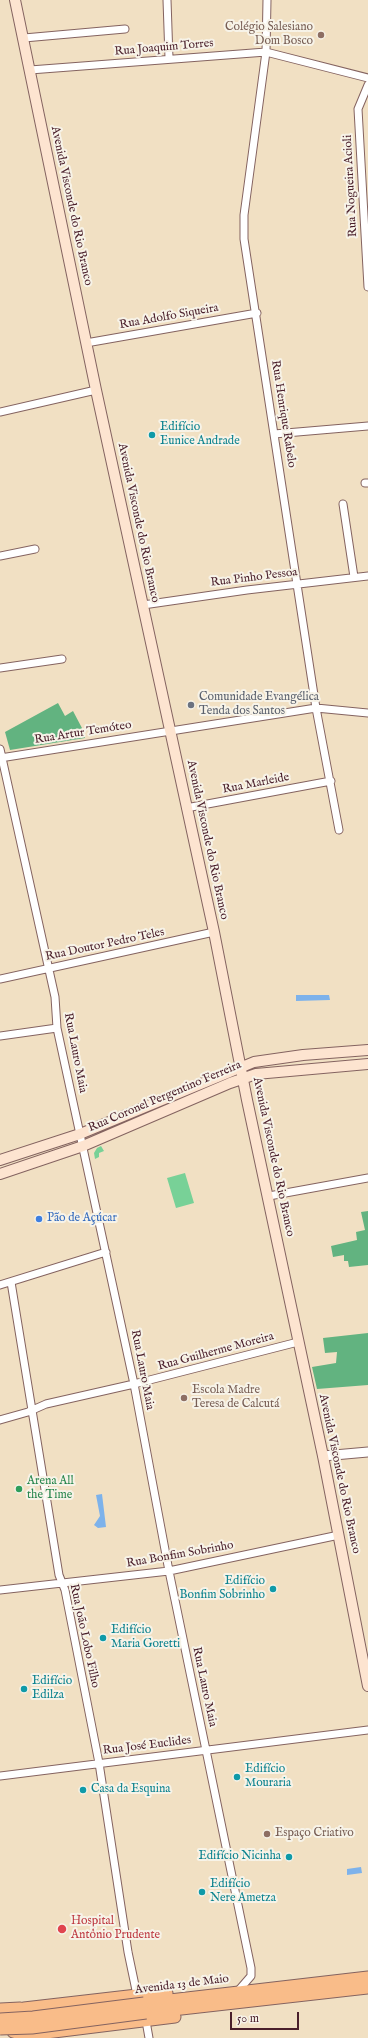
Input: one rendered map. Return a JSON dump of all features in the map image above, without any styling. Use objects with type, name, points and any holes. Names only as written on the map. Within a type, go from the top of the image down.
[{"type":"main road","name":"Avenida Visconde do Rio Branco","points":[[15,0],[96,390],[214,932],[240,1067],[269,1196],[298,1342],[323,1456],[368,1686]]},
{"type":"main road","name":"Rua Coronel Pergentino Ferreira","points":[[0,1160],[80,1134],[254,1062],[303,1055],[368,1050]]},
{"type":"main road","name":"Rua Coronel Pergentino Ferreira","points":[[0,1174],[83,1146],[243,1078],[256,1074],[368,1064]]},
{"type":"main road","name":"Avenida 13 de Maio","points":[[0,2029],[32,2028],[143,2008],[196,1996],[368,1976]]},
{"type":"main road","name":"Avenida 13 de Maio","points":[[0,2019],[143,2008],[210,2006],[368,1988]]},
{"type":"main road","points":[[24,2008],[12,2014],[7,2023],[12,2032],[28,2036]]},
{"type":"main road","points":[[0,2009],[143,2008]]},
{"type":"main road","points":[[11,2038],[28,2036],[143,2008]]},
{"type":"street","points":[[167,0],[169,58]]},
{"type":"street","name":"Rua Henrique Rabelo","points":[[268,0],[266,52],[244,215],[244,239],[316,708],[339,830]]},
{"type":"street","points":[[24,38],[126,29]]},
{"type":"street","name":"Rua Joaquim Torres","points":[[30,70],[169,58],[266,52],[368,78]]},
{"type":"street","name":"Rua Nogueira Acioli","points":[[368,85],[358,109],[368,287]]},
{"type":"street","name":"Rua Adolfo Siqueira","points":[[86,343],[256,313]]},
{"type":"street","points":[[0,412],[96,390]]},
{"type":"street","points":[[274,434],[368,426]]},
{"type":"street","points":[[343,504],[354,577]]},
{"type":"street","points":[[0,556],[34,548]]},
{"type":"street","name":"Rua Pinho Pessoa","points":[[143,605],[368,576]]},
{"type":"street","points":[[0,668],[62,659]]},
{"type":"street","name":"Rua Artur Temóteo","points":[[1,758],[316,708],[368,713]]},
{"type":"street","name":"Rua Lauro Maia","points":[[0,749],[48,968],[54,998],[57,1028],[134,1384],[169,1570],[251,1968],[252,1976],[238,1992]]},
{"type":"street","name":"Rua Marleide","points":[[186,808],[330,781]]},
{"type":"street","name":"Rua Doutor Pedro Teles","points":[[0,979],[214,932]]},
{"type":"street","points":[[0,1036],[57,1028]]},
{"type":"street","points":[[269,1196],[368,1178]]},
{"type":"street","points":[[0,1285],[106,1252]]},
{"type":"street","name":"Rua João Lobo Filho","points":[[11,1282],[59,1575],[62,1583],[99,1763],[128,1952],[143,2008],[149,2038]]},
{"type":"street","name":"Rua Guilherme Moreira","points":[[0,1420],[33,1410],[46,1404],[134,1384],[298,1342]]},
{"type":"street","points":[[323,1456],[368,1452]]},
{"type":"street","name":"Rua Bonfim Sobrinho","points":[[0,1590],[169,1570],[339,1535]]},
{"type":"street","name":"Rua José Euclides","points":[[0,1776],[368,1730]]},
{"type":"green space","points":[[58,703],[65,716],[73,711],[83,730],[85,738],[10,750],[5,732]]},
{"type":"green space","points":[[101,1146],[104,1151],[99,1153],[99,1157],[95,1159],[94,1153],[97,1148]]},
{"type":"green space","points":[[185,1173],[194,1203],[176,1208],[167,1178]]},
{"type":"green space","points":[[368,1211],[368,1265],[349,1267],[348,1261],[344,1261],[344,1255],[333,1257],[331,1246],[357,1240],[356,1232],[365,1230],[361,1212]]},
{"type":"green space","points":[[368,1333],[368,1385],[317,1389],[312,1367],[336,1363],[337,1352],[325,1353],[323,1338]]},
{"type":"water","points":[[296,995],[329,995],[330,1000],[296,1001]]},
{"type":"water","points":[[102,1494],[106,1527],[98,1528],[94,1525],[100,1516],[96,1495]]},
{"type":"water","points":[[361,1867],[362,1873],[347,1875],[347,1869]]},
{"type":"place","name":"Colégio Salesiano Dom Bosco","points":[[321,35]]},
{"type":"place","name":"Edifício Eunice Andrade","points":[[152,435]]},
{"type":"place","name":"Comunidade Evangélica Tenda dos Santos","points":[[191,705]]},
{"type":"place","name":"Pão de Açúcar","points":[[39,1219]]},
{"type":"place","name":"Escola Madre Teresa de Calcutá","points":[[184,1398]]},
{"type":"place","name":"Arena All the Time","points":[[19,1489]]},
{"type":"place","name":"Edifício Bonfim Sobrinho","points":[[273,1589]]},
{"type":"place","name":"Edifício Maria Goretti","points":[[103,1638]]},
{"type":"place","name":"Edifício Edilza","points":[[24,1689]]},
{"type":"place","name":"Edifício Mouraria","points":[[237,1777]]},
{"type":"place","name":"Casa da Esquina","points":[[83,1790]]},
{"type":"place","name":"Espaço Criativo","points":[[267,1834]]},
{"type":"place","name":"Edifício Nicinha","points":[[289,1857]]},
{"type":"place","name":"Edifício Nere Ametza","points":[[202,1892]]},
{"type":"place","name":"Hospital Antônio Prudente","points":[[62,1929]]}]
